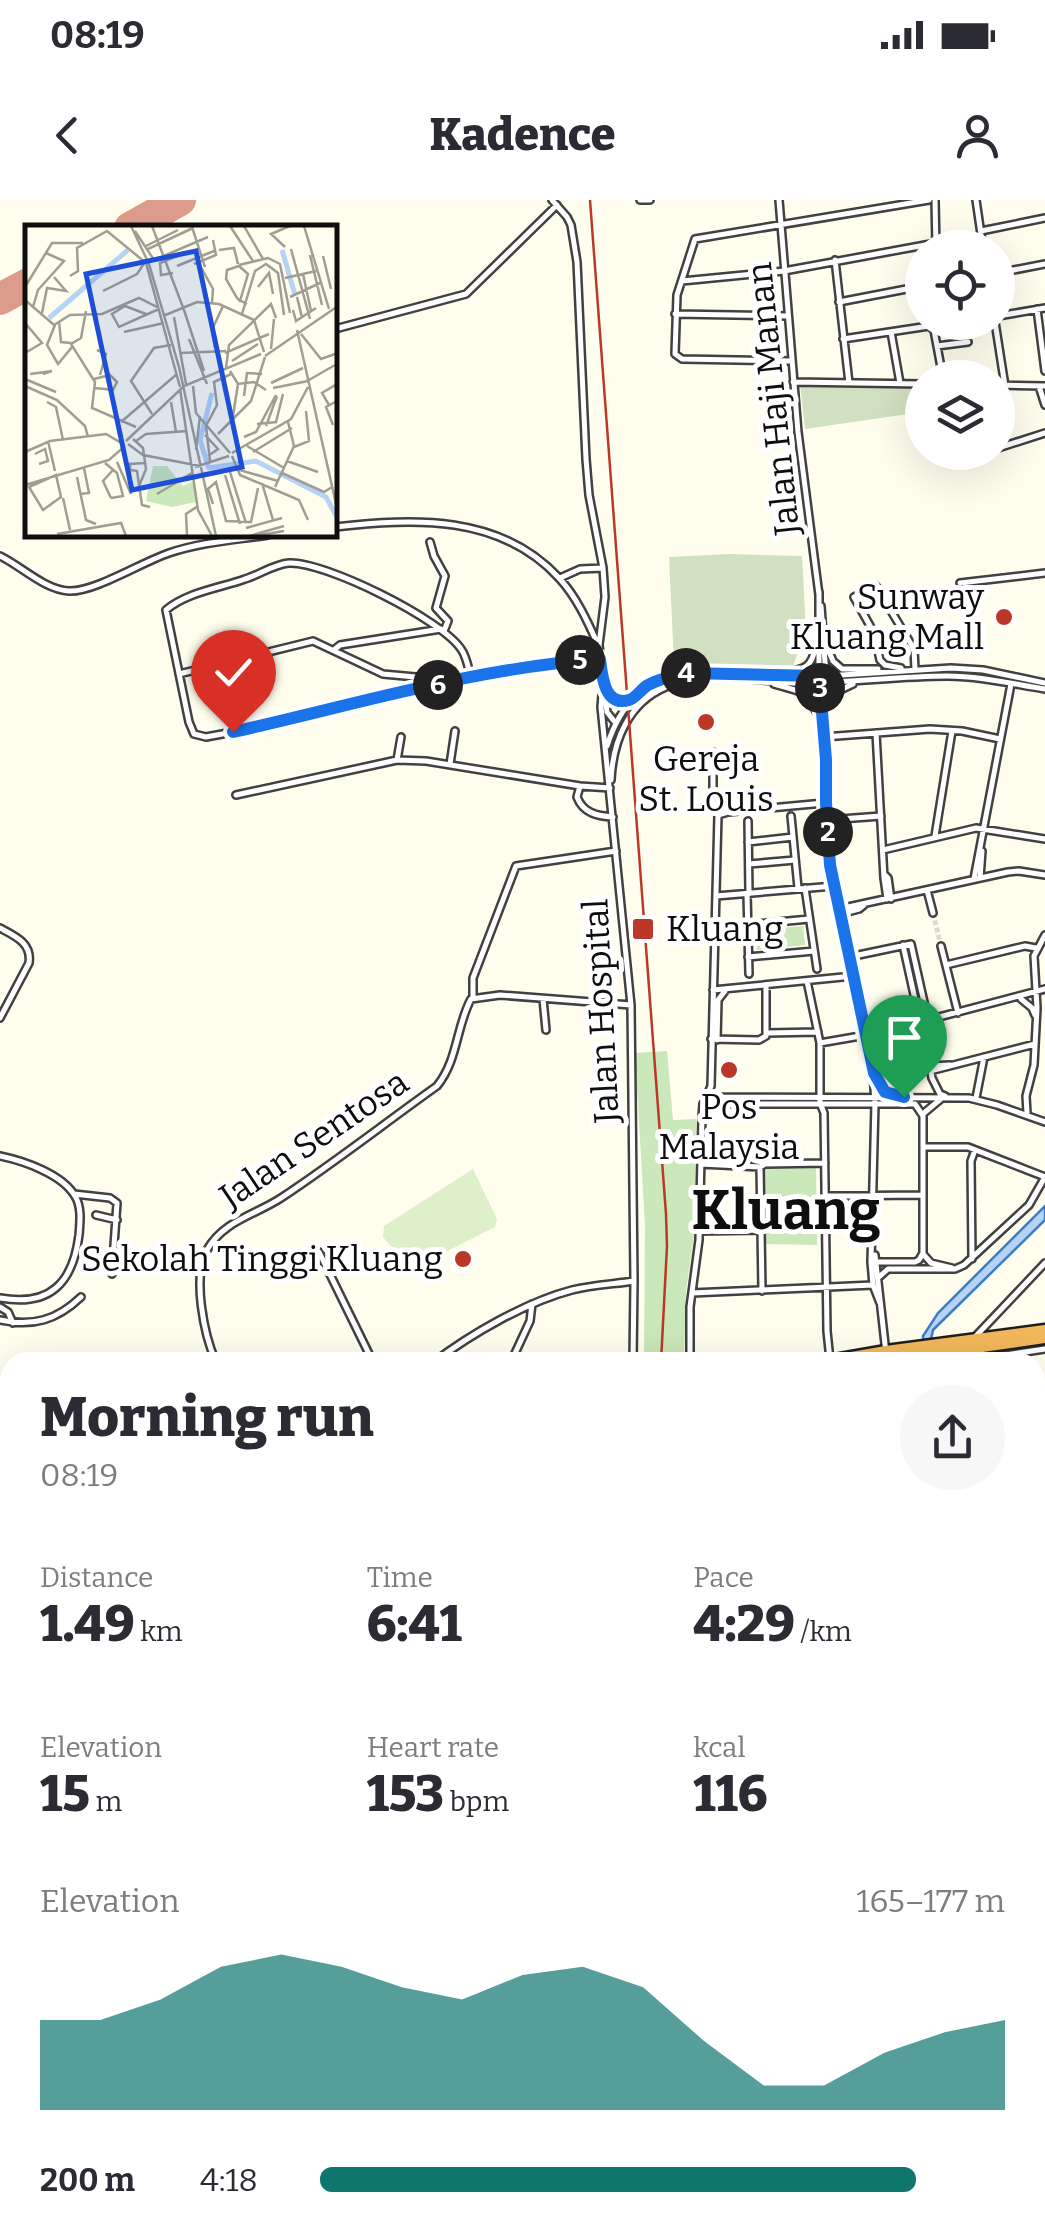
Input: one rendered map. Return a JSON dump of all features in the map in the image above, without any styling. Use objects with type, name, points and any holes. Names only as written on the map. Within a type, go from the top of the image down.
[{"type":"highway","points":[[977,1352],[1045,1330]]},
{"type":"highway","points":[[916,1352],[942,1348],[977,1352],[1045,1338]]},
{"type":"street","name":"Jalan Haji Manan","points":[[778,200],[803,478],[819,592],[826,803],[833,884],[874,1073],[872,1262],[880,1303]]},
{"type":"street","points":[[791,361],[682,359],[675,354],[675,314],[695,239],[932,200],[935,230]]},
{"type":"street","points":[[976,200],[980,230],[1045,218]]},
{"type":"street","points":[[338,327],[466,294],[554,203],[570,225],[578,262],[586,460],[606,597],[598,646]]},
{"type":"street","points":[[681,281],[784,270],[905,250]]},
{"type":"street","points":[[835,260],[849,383]]},
{"type":"street","points":[[1015,270],[1045,264]]},
{"type":"street","points":[[840,302],[905,289]]},
{"type":"street","points":[[1015,314],[1045,308]]},
{"type":"street","points":[[1036,309],[1045,371]]},
{"type":"street","points":[[675,314],[788,316]]},
{"type":"street","points":[[844,339],[929,326],[934,330],[940,360]]},
{"type":"street","points":[[890,332],[900,384]]},
{"type":"street","points":[[937,346],[968,342]]},
{"type":"street","points":[[794,382],[905,384]]},
{"type":"street","points":[[1015,386],[1042,386],[1045,404]]},
{"type":"street","points":[[1015,443],[1045,433]]},
{"type":"street","points":[[338,527],[408,520],[469,527],[498,537],[531,554],[560,578],[598,646]]},
{"type":"street","points":[[0,556],[68,591],[94,586],[173,552],[247,538]]},
{"type":"street","points":[[430,542],[445,576],[436,608],[448,621],[443,630]]},
{"type":"street","points":[[471,678],[462,651],[443,630],[346,579],[294,563],[180,600],[165,614],[191,730],[199,737],[538,664],[600,659]]},
{"type":"street","points":[[560,578],[580,569],[603,568]]},
{"type":"street","points":[[960,582],[1045,573]]},
{"type":"street","points":[[906,670],[880,660],[874,633],[854,595],[876,586],[914,648],[916,669]]},
{"type":"street","points":[[588,624],[603,623]]},
{"type":"street","points":[[334,650],[340,645],[443,630]]},
{"type":"street","points":[[821,638],[842,669],[873,668],[887,672]]},
{"type":"street","points":[[236,795],[398,760],[610,788],[619,724],[638,704],[666,686],[690,680],[769,678],[801,670],[808,666],[821,638]]},
{"type":"street","points":[[179,674],[313,641],[384,674],[453,681]]},
{"type":"street","points":[[352,644],[352,660]]},
{"type":"street","name":"Jalan Hospital","points":[[598,646],[606,769],[632,1005],[632,1352]]},
{"type":"street","points":[[822,680],[950,668],[977,670],[1045,686]]},
{"type":"street","points":[[606,749],[632,700],[644,687],[688,673],[861,681],[946,676],[1045,686]]},
{"type":"street","points":[[769,678],[804,692],[823,719]]},
{"type":"street","points":[[823,719],[836,692],[861,681]]},
{"type":"street","points":[[603,682],[613,699],[632,700]]},
{"type":"street","points":[[603,682],[606,712],[619,724]]},
{"type":"street","points":[[977,879],[1011,684]]},
{"type":"street","points":[[824,737],[930,729],[1000,739]]},
{"type":"street","points":[[935,836],[952,730]]},
{"type":"street","points":[[450,764],[454,731]]},
{"type":"street","points":[[876,733],[884,878],[890,899]]},
{"type":"street","points":[[398,760],[401,737]]},
{"type":"street","points":[[713,752],[713,806],[718,815],[714,1040]]},
{"type":"street","points":[[580,786],[577,797],[584,809],[613,817]]},
{"type":"street","points":[[718,815],[826,803]]},
{"type":"street","points":[[790,816],[816,968]]},
{"type":"street","points":[[827,820],[881,816]]},
{"type":"street","points":[[748,822],[748,974]]},
{"type":"street","points":[[884,850],[976,828],[1045,840]]},
{"type":"street","points":[[748,842],[793,837]]},
{"type":"street","name":"Jalan Sentosa","points":[[213,1352],[205,1326],[202,1290],[202,1264],[208,1249],[227,1227],[277,1200],[436,1086],[446,1074],[467,1005],[473,998],[476,967],[516,866],[616,851]]},
{"type":"street","points":[[748,864],[795,860]]},
{"type":"street","points":[[839,911],[1019,871],[1045,875]]},
{"type":"street","points":[[716,896],[833,884]]},
{"type":"street","points":[[927,890],[933,913]]},
{"type":"street","points":[[747,925],[810,919]]},
{"type":"street","points":[[0,928],[21,940],[30,956],[0,1018]]},
{"type":"street","points":[[1028,1116],[1026,1096],[1034,1065],[1037,1018],[1036,948],[1045,935]]},
{"type":"street","points":[[849,956],[911,944],[922,1022],[920,1038],[930,1072],[940,1094],[946,1097]]},
{"type":"street","points":[[903,946],[922,1022]]},
{"type":"street","points":[[942,946],[958,1013]]},
{"type":"street","points":[[946,966],[1025,946],[1036,948]]},
{"type":"street","points":[[748,957],[814,951]]},
{"type":"street","points":[[1006,1001],[1045,989],[1034,971]]},
{"type":"street","points":[[713,990],[854,976]]},
{"type":"street","points":[[807,981],[820,1043],[829,1352]]},
{"type":"street","points":[[766,985],[766,1034]]},
{"type":"street","points":[[690,1352],[692,1293],[700,1231],[704,1100],[711,1086],[718,1000],[728,989]]},
{"type":"street","points":[[820,1043],[890,1030],[1036,993]]},
{"type":"street","points":[[473,998],[500,995],[632,1005]]},
{"type":"street","points":[[543,999],[546,1030]]},
{"type":"street","points":[[1020,999],[1037,1018]]},
{"type":"street","points":[[714,1040],[759,1040],[766,1034],[818,1032]]},
{"type":"street","points":[[930,1072],[1035,1044]]},
{"type":"street","points":[[976,1099],[984,1056]]},
{"type":"street","points":[[926,1091],[930,1072]]},
{"type":"street","points":[[874,1073],[885,1092],[904,1097]]},
{"type":"street","points":[[875,1100],[926,1091],[976,1099],[1045,1122]]},
{"type":"street","points":[[1013,1110],[1026,1096]]},
{"type":"street","points":[[923,1116],[930,1106],[946,1097]]},
{"type":"street","points":[[704,1100],[875,1100],[916,1104],[923,1116],[923,1252],[915,1262],[877,1262]]},
{"type":"street","points":[[824,1113],[830,1100]]},
{"type":"street","points":[[879,1277],[890,1268],[955,1270],[1029,1205],[1045,1177],[965,1147],[923,1147]]},
{"type":"street","points":[[972,1259],[974,1150]]},
{"type":"street","points":[[0,1156],[40,1168],[74,1194],[115,1201],[118,1207],[112,1274]]},
{"type":"street","points":[[701,1164],[760,1167],[825,1163]]},
{"type":"street","points":[[760,1167],[762,1291]]},
{"type":"street","points":[[0,1298],[41,1297],[68,1276],[79,1238],[80,1216],[74,1194]]},
{"type":"street","points":[[825,1196],[923,1196]]},
{"type":"street","points":[[96,1215],[117,1220]]},
{"type":"street","points":[[700,1231],[761,1230]]},
{"type":"street","points":[[873,1250],[879,1277],[879,1352]]},
{"type":"street","points":[[319,1252],[368,1352]]},
{"type":"street","points":[[923,1252],[931,1263],[955,1270]]},
{"type":"street","points":[[90,1258],[113,1262]]},
{"type":"street","points":[[977,1352],[1045,1263]]},
{"type":"street","points":[[447,1352],[532,1304],[576,1289],[634,1281]]},
{"type":"street","points":[[692,1293],[874,1285]]},
{"type":"street","points":[[0,1320],[37,1324],[68,1309],[81,1297]]},
{"type":"street","points":[[515,1352],[530,1321],[532,1304]]},
{"type":"street","points":[[0,1307],[13,1323]]},
{"type":"street","points":[[977,1352],[1045,1349]]},
{"type":"green space","points":[[800,384],[905,386],[905,414],[805,429]]},
{"type":"green space","points":[[802,556],[806,632],[793,666],[674,663],[669,557]]},
{"type":"green space","points":[[803,926],[805,945],[757,950],[756,930]]},
{"type":"green space","points":[[667,1051],[673,1120],[696,1119],[695,1228],[686,1291],[684,1352],[644,1352],[645,1226],[635,1053]]},
{"type":"green space","points":[[765,1167],[816,1167],[817,1245],[764,1244]]},
{"type":"green space","points":[[473,1169],[497,1219],[495,1227],[418,1266],[404,1262],[383,1237],[384,1226]]},
{"type":"water","points":[[1045,1206],[1045,1220],[933,1330],[933,1352],[924,1352],[923,1336],[938,1313]]},
{"type":"runway","points":[[135,225],[180,200]]},
{"type":"runway","points":[[0,299],[25,286]]},
{"type":"tunnel","points":[[933,913],[941,946]]},
{"type":"railway","points":[[590,200],[666,1214],[662,1352]]},
{"type":"place","name":"Sunway Kluang Mall","points":[[1004,617]]},
{"type":"place","name":"Gereja St. Louis","points":[[706,722]]},
{"type":"place","name":"Kluang","points":[[643,929]]},
{"type":"place","name":"Pos Malaysia","points":[[729,1070]]},
{"type":"place","name":"Sekolah Tinggi Kluang","points":[[463,1259]]},
{"type":"district","name":"Kluang","points":[[786,1210]]},
{"type":"route","points":[[233,732],[538,664],[600,659],[603,682],[609,695],[618,701],[632,700],[644,687],[688,673],[819,676],[834,886],[874,1073],[885,1092],[904,1097]]}]
